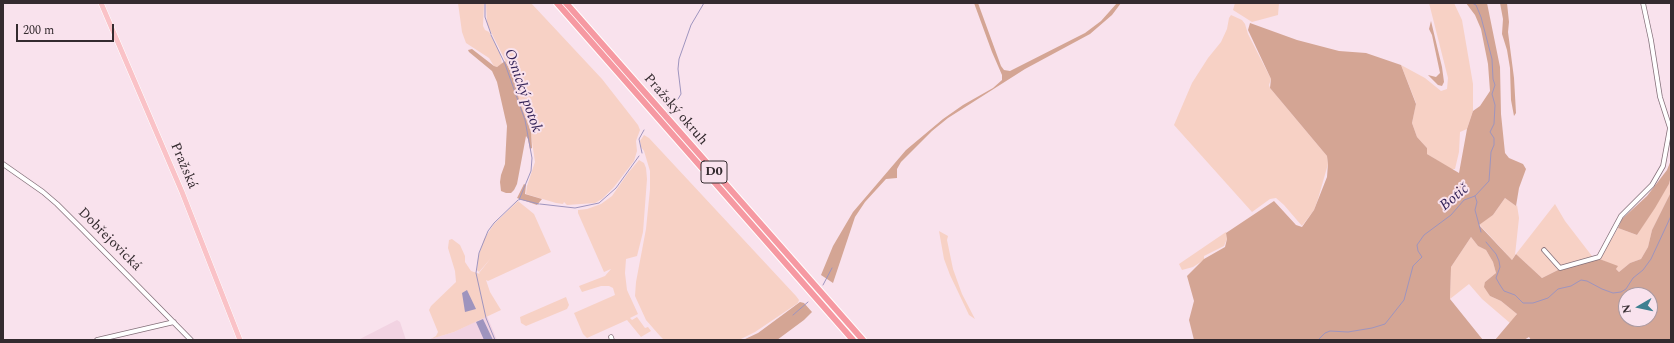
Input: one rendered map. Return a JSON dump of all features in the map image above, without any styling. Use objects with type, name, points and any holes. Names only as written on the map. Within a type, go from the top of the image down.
[{"type":"highway","name":"Pražský okruh","points":[[557,3],[853,340]]},
{"type":"highway","name":"Pražský okruh","points":[[566,3],[863,340]]},
{"type":"main road","name":"Pražská","points":[[101,3],[182,192],[240,340]]},
{"type":"street","points":[[1544,250],[1560,268],[1596,260],[1602,252],[1621,216],[1652,185],[1663,166],[1670,128],[1660,97],[1653,46],[1643,3]]},
{"type":"street","name":"Dobřejovická","points":[[3,164],[43,192],[62,209],[191,340]]},
{"type":"street","points":[[97,340],[174,322]]},
{"type":"shaded area","points":[[458,3],[484,3],[483,26],[485,30],[489,32],[500,53],[502,64],[497,67],[494,66],[489,58],[466,43],[462,32]]},
{"type":"shaded area","points":[[486,3],[531,3],[602,79],[638,125],[640,130],[636,141],[637,151],[634,161],[614,187],[602,199],[595,203],[567,205],[564,202],[563,204],[556,203],[526,194],[527,186],[535,162],[531,135],[513,81],[513,76],[487,24]]},
{"type":"shaded area","points":[[974,3],[978,3],[1001,66],[1004,70],[1010,71],[1085,33],[1101,21],[1117,3],[1121,3],[1112,15],[1090,34],[1025,69],[948,118],[932,131],[901,162],[897,169],[897,178],[886,179],[865,202],[855,217],[833,283],[821,275],[833,246],[853,212],[906,150],[943,119],[963,105],[993,88],[1002,80],[1002,75]]},
{"type":"shaded area","points":[[1235,3],[1279,3],[1278,15],[1252,22],[1233,10]]},
{"type":"shaded area","points":[[1429,3],[1454,3],[1462,20],[1473,84],[1473,111],[1467,129],[1460,132],[1459,152],[1455,169],[1451,169],[1427,154],[1427,148],[1417,137],[1412,123],[1416,103],[1401,65],[1425,78],[1441,91],[1447,89],[1448,78]]},
{"type":"shaded area","points":[[1466,3],[1487,3],[1500,67],[1501,114],[1505,153],[1509,158],[1523,164],[1526,169],[1519,188],[1516,206],[1505,198],[1493,215],[1479,225],[1512,260],[1516,254],[1542,278],[1560,269],[1597,258],[1618,266],[1616,269],[1619,272],[1630,263],[1641,259],[1648,247],[1652,230],[1671,192],[1671,340],[1531,340],[1529,337],[1524,340],[1495,340],[1517,314],[1501,301],[1490,296],[1484,287],[1485,282],[1496,273],[1493,262],[1486,250],[1478,246],[1471,237],[1451,267],[1450,299],[1483,340],[1194,340],[1189,320],[1194,301],[1187,276],[1204,259],[1225,247],[1227,239],[1226,233],[1274,201],[1296,225],[1302,227],[1314,210],[1327,177],[1327,156],[1270,88],[1271,79],[1248,30],[1250,23],[1297,40],[1339,51],[1366,53],[1401,65],[1416,104],[1412,123],[1417,137],[1427,148],[1427,154],[1459,173],[1467,129],[1473,111],[1480,106],[1490,91],[1488,64],[1481,29],[1475,15]]},
{"type":"shaded area","points":[[1500,3],[1507,3],[1509,22],[1508,32],[1514,78],[1516,113],[1514,116],[1511,100],[1510,68],[1507,50],[1502,34],[1503,19]]},
{"type":"shaded area","points":[[1231,15],[1242,20],[1245,24],[1248,34],[1271,79],[1269,85],[1270,88],[1327,156],[1328,164],[1318,199],[1314,210],[1302,226],[1276,198],[1270,199],[1252,212],[1174,125],[1192,83],[1208,58],[1221,42]]},
{"type":"shaded area","points":[[1431,21],[1442,67],[1444,82],[1442,86],[1438,85],[1428,75],[1436,77],[1440,73],[1432,35],[1429,29]]},
{"type":"shaded area","points":[[472,49],[494,66],[497,67],[505,61],[513,76],[520,103],[531,132],[532,148],[530,149],[526,136],[517,184],[511,193],[501,191],[500,182],[505,164],[507,126],[497,82],[492,71],[469,52],[468,50]]},
{"type":"shaded area","points":[[644,135],[649,138],[796,296],[799,300],[798,303],[755,332],[739,340],[664,340],[660,336],[646,320],[635,296],[636,282],[646,229],[650,189],[650,171],[640,141]]},
{"type":"shaded area","points":[[639,160],[644,163],[647,179],[643,232],[637,256],[626,259],[625,273],[627,290],[638,314],[630,318],[632,320],[637,317],[645,328],[648,327],[651,331],[641,337],[627,320],[587,338],[583,334],[574,313],[615,295],[613,288],[609,286],[601,286],[582,292],[579,286],[605,276],[611,269],[604,272],[578,210],[587,209],[601,204],[612,196]]},
{"type":"shaded area","points":[[1671,160],[1671,176],[1669,184],[1637,235],[1618,228],[1622,219],[1647,196],[1667,170]]},
{"type":"shaded area","points":[[1671,176],[1671,192],[1652,230],[1648,247],[1641,259],[1630,263],[1619,272],[1616,269],[1617,267],[1600,259],[1618,228],[1637,235],[1669,184]]},
{"type":"shaded area","points":[[524,184],[526,185],[525,194],[542,199],[537,205],[517,198]]},
{"type":"shaded area","points":[[1505,198],[1516,206],[1517,205],[1519,218],[1515,255],[1512,260],[1479,224],[1493,215]]},
{"type":"shaded area","points":[[518,201],[534,214],[551,252],[488,281],[486,280],[490,292],[501,310],[454,332],[431,339],[436,336],[438,332],[429,310],[431,306],[456,282],[455,271],[448,248],[449,240],[452,239],[460,245],[465,256],[465,262],[471,271],[480,274],[479,273],[491,258],[479,272],[477,270],[478,258],[484,239],[494,224]]},
{"type":"shaded area","points":[[1555,204],[1565,221],[1595,260],[1560,269],[1542,278],[1516,254]]},
{"type":"shaded area","points":[[939,231],[948,236],[947,240],[953,269],[962,294],[975,319],[969,315],[950,275],[944,259]]},
{"type":"shaded area","points":[[1226,232],[1227,239],[1224,246],[1204,256],[1204,260],[1193,267],[1182,270],[1179,264]]},
{"type":"shaded area","points":[[1471,237],[1478,246],[1486,250],[1493,262],[1496,273],[1485,282],[1490,296],[1501,301],[1517,314],[1510,323],[1482,299],[1469,284],[1450,299],[1451,267]]},
{"type":"shaded area","points":[[467,290],[476,309],[465,312],[462,293]]},
{"type":"shaded area","points":[[566,297],[569,305],[567,309],[526,326],[521,323],[520,317]]},
{"type":"shaded area","points":[[800,302],[804,303],[812,312],[804,320],[777,340],[743,340],[758,333]]},
{"type":"shaded area","points":[[487,316],[497,340],[427,340],[454,332]]},
{"type":"shaded area","points":[[483,319],[493,340],[484,340],[476,322]]},
{"type":"shaded area","points":[[397,320],[400,322],[406,340],[358,340]]},
{"type":"waterway","name":"Osnický potok","points":[[485,3],[485,17],[491,34]]},
{"type":"waterway","points":[[669,108],[681,94],[678,69],[679,59],[691,25],[704,3]]},
{"type":"waterway","name":"Botič","points":[[1318,340],[1325,333],[1330,331],[1348,332],[1385,324],[1404,300],[1413,266],[1422,257],[1418,251],[1417,245],[1424,235],[1451,215],[1464,200],[1475,196],[1489,181],[1491,152],[1494,145],[1494,138],[1490,132],[1494,124],[1495,105],[1492,94],[1495,85],[1493,79],[1492,59],[1481,17],[1476,5],[1472,3]]},
{"type":"waterway","name":"Osnický potok","points":[[491,35],[505,64],[525,120],[532,158],[531,171],[519,200]]},
{"type":"waterway","points":[[642,153],[639,139],[644,130]]},
{"type":"waterway","points":[[540,204],[575,208],[599,203],[616,188],[639,156]]},
{"type":"waterway","points":[[1475,196],[1477,202],[1475,210],[1481,232]]},
{"type":"waterway","points":[[519,199],[539,204]]},
{"type":"waterway","name":"Osnický potok","points":[[495,340],[486,318],[476,273],[479,253],[488,231],[494,223],[518,200]]},
{"type":"waterway","points":[[1486,242],[1496,254],[1499,261],[1500,267],[1496,278],[1500,285],[1504,291],[1515,295],[1523,303],[1533,303],[1548,298],[1558,289],[1571,286],[1581,280],[1587,281],[1613,293],[1621,292],[1626,289],[1633,278],[1643,270],[1651,259],[1671,216]]},
{"type":"waterway","points":[[823,285],[832,268]]},
{"type":"waterway","points":[[793,315],[808,302]]}]
